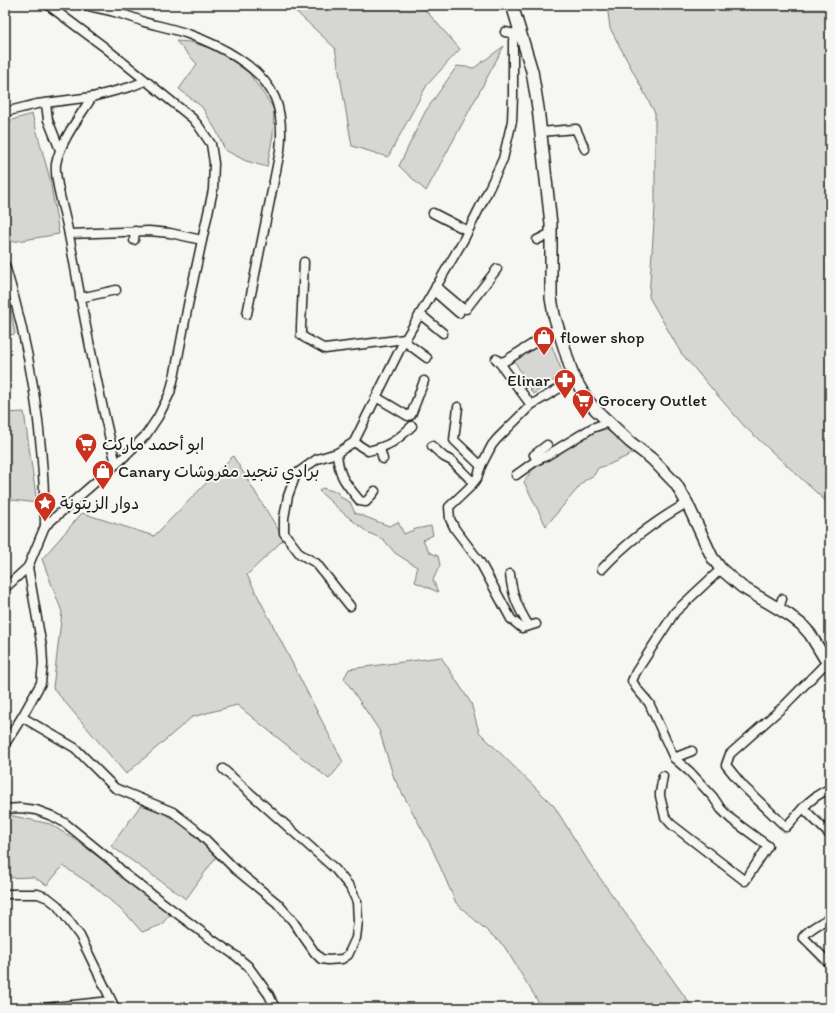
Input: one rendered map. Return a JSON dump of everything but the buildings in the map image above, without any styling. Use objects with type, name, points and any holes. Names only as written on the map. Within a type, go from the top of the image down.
[{"type":"main road","points":[[512,5],[517,30],[532,71],[551,233],[551,298],[558,328],[575,379],[588,401],[609,422],[670,476],[688,503],[712,557],[721,569],[742,588],[780,604],[802,624],[829,665]]},
{"type":"street","points":[[45,526],[116,464],[146,435],[158,418],[170,393],[213,190],[214,163],[210,144],[192,118],[103,46],[48,5]]},
{"type":"street","points":[[83,5],[121,14],[189,34],[234,56],[254,70],[274,96],[279,112],[282,130],[280,151],[247,314]]},
{"type":"street","points":[[505,32],[517,30]]},
{"type":"street","points":[[350,606],[316,564],[300,554],[284,533],[284,518],[288,496],[296,474],[317,459],[337,453],[354,442],[405,340],[468,231],[498,172],[508,143],[513,106],[513,40],[517,30]]},
{"type":"street","points":[[5,112],[46,103],[92,97],[130,87],[145,81]]},
{"type":"street","points":[[92,97],[60,150],[56,165],[57,179],[69,234],[101,404],[116,464]]},
{"type":"street","points":[[46,103],[48,120],[60,150]]},
{"type":"street","points":[[540,132],[576,129],[585,149]]},
{"type":"street","points":[[433,213],[468,231]]},
{"type":"street","points":[[69,234],[135,231],[170,233],[202,240]]},
{"type":"street","points":[[134,240],[135,231]]},
{"type":"street","points":[[537,240],[551,233]]},
{"type":"street","points":[[304,262],[301,327],[302,335],[305,338],[325,349],[405,340],[427,358]]},
{"type":"street","points":[[5,265],[14,296],[33,383],[41,448],[45,526],[28,567],[5,588]]},
{"type":"street","points":[[435,288],[462,308],[466,309],[497,269]]},
{"type":"street","points":[[435,288],[459,313]]},
{"type":"street","points":[[80,298],[116,290]]},
{"type":"street","points":[[420,314],[443,332]]},
{"type":"street","points":[[531,405],[497,360],[505,361],[558,328]]},
{"type":"street","points":[[510,574],[511,586],[518,607],[532,625],[522,628],[511,619],[480,562],[455,529],[450,519],[450,507],[477,478],[481,466],[492,445],[497,439],[531,405],[575,379]]},
{"type":"street","points":[[376,397],[408,416],[411,415],[424,381]]},
{"type":"street","points":[[458,407],[454,440],[481,466]]},
{"type":"street","points":[[516,475],[537,460],[592,428],[609,422]]},
{"type":"street","points":[[354,442],[368,451],[380,448],[397,440],[412,426]]},
{"type":"street","points":[[537,460],[534,455],[547,445]]},
{"type":"street","points":[[432,446],[452,461],[473,482]]},
{"type":"street","points":[[380,448],[383,459]]},
{"type":"street","points":[[337,453],[340,475],[360,501],[366,502],[376,491]]},
{"type":"street","points":[[602,569],[643,533],[667,515],[688,503]]},
{"type":"street","points":[[5,744],[41,682],[43,664],[40,633],[28,567]]},
{"type":"street","points":[[663,776],[660,793],[665,817],[671,824],[745,882],[768,846],[731,819],[690,772],[674,758],[649,703],[632,681],[636,672],[675,612],[721,569]]},
{"type":"street","points":[[829,665],[730,754],[726,765],[743,786],[786,827],[809,802],[821,793],[830,789]]},
{"type":"street","points":[[22,717],[75,748],[115,788],[173,812],[195,829],[235,869],[277,903],[292,920],[315,953],[321,959],[342,959],[348,955],[356,938],[358,911],[357,902],[350,887],[336,869],[223,769]]},
{"type":"street","points":[[674,758],[692,751]]},
{"type":"street","points":[[5,809],[20,808],[36,810],[65,823],[113,862],[126,875],[248,966],[269,995],[275,1008]]},
{"type":"street","points":[[804,808],[830,835]]},
{"type":"street","points":[[5,894],[38,894],[48,898],[57,905],[80,936],[113,1004],[44,1008]]},
{"type":"street","points":[[830,917],[808,930],[803,937],[830,964]]},
{"type":"shaded area","points":[[289,5],[421,5],[460,49],[427,85],[388,157],[352,146],[335,48]]},
{"type":"shaded area","points":[[607,5],[830,5],[830,505],[745,427],[681,353],[649,297],[655,207],[655,113],[610,28]]},
{"type":"shaded area","points":[[176,41],[190,42],[217,50],[249,73],[274,109],[273,135],[267,167],[246,161],[225,150],[217,132],[202,107],[179,89],[197,64]]},
{"type":"shaded area","points":[[504,46],[426,191],[399,166],[425,112],[457,66],[474,68]]},
{"type":"shaded area","points":[[32,114],[50,179],[59,234],[12,242],[5,226],[5,122]]},
{"type":"shaded area","points":[[5,292],[9,299],[15,334],[5,336]]},
{"type":"shaded area","points":[[549,339],[563,374],[533,394],[514,360]]},
{"type":"shaded area","points":[[24,412],[37,503],[5,499],[5,413]]},
{"type":"shaded area","points":[[604,428],[636,452],[598,468],[594,475],[584,481],[546,526],[524,482],[532,470],[596,430]]},
{"type":"shaded area","points":[[233,456],[284,539],[247,575],[343,762],[329,779],[237,705],[192,717],[126,774],[53,688],[62,612],[42,559],[82,513],[154,536]]},
{"type":"shaded area","points":[[322,488],[337,492],[342,498],[350,502],[355,513],[389,526],[398,522],[404,534],[416,529],[431,526],[433,535],[423,540],[429,552],[438,556],[440,565],[433,580],[438,592],[415,582],[417,567],[395,553],[384,540],[367,532],[342,512],[319,491]]},
{"type":"shaded area","points":[[441,657],[471,703],[479,732],[554,806],[590,864],[693,1008],[542,1008],[504,946],[456,903],[431,846],[394,778],[379,730],[344,678],[349,669]]},
{"type":"shaded area","points":[[141,805],[163,813],[197,834],[218,854],[186,899],[111,846]]},
{"type":"shaded area","points":[[5,815],[50,824],[77,841],[172,912],[161,925],[142,932],[128,916],[95,887],[63,866],[47,885],[33,877],[5,878]]},
{"type":"place","name":"flower shop","points":[[544,356]]},
{"type":"place","name":"Elinar","points":[[565,400]]},
{"type":"place","name":"Grocery Outlet","points":[[583,420]]},
{"type":"place","name":"ابو أحمد ماركت","points":[[86,464]]},
{"type":"place","name":"Canary برادي تنجيد مفروشات","points":[[103,490]]},
{"type":"place","name":"دوار الزيتونة","points":[[45,522]]}]
